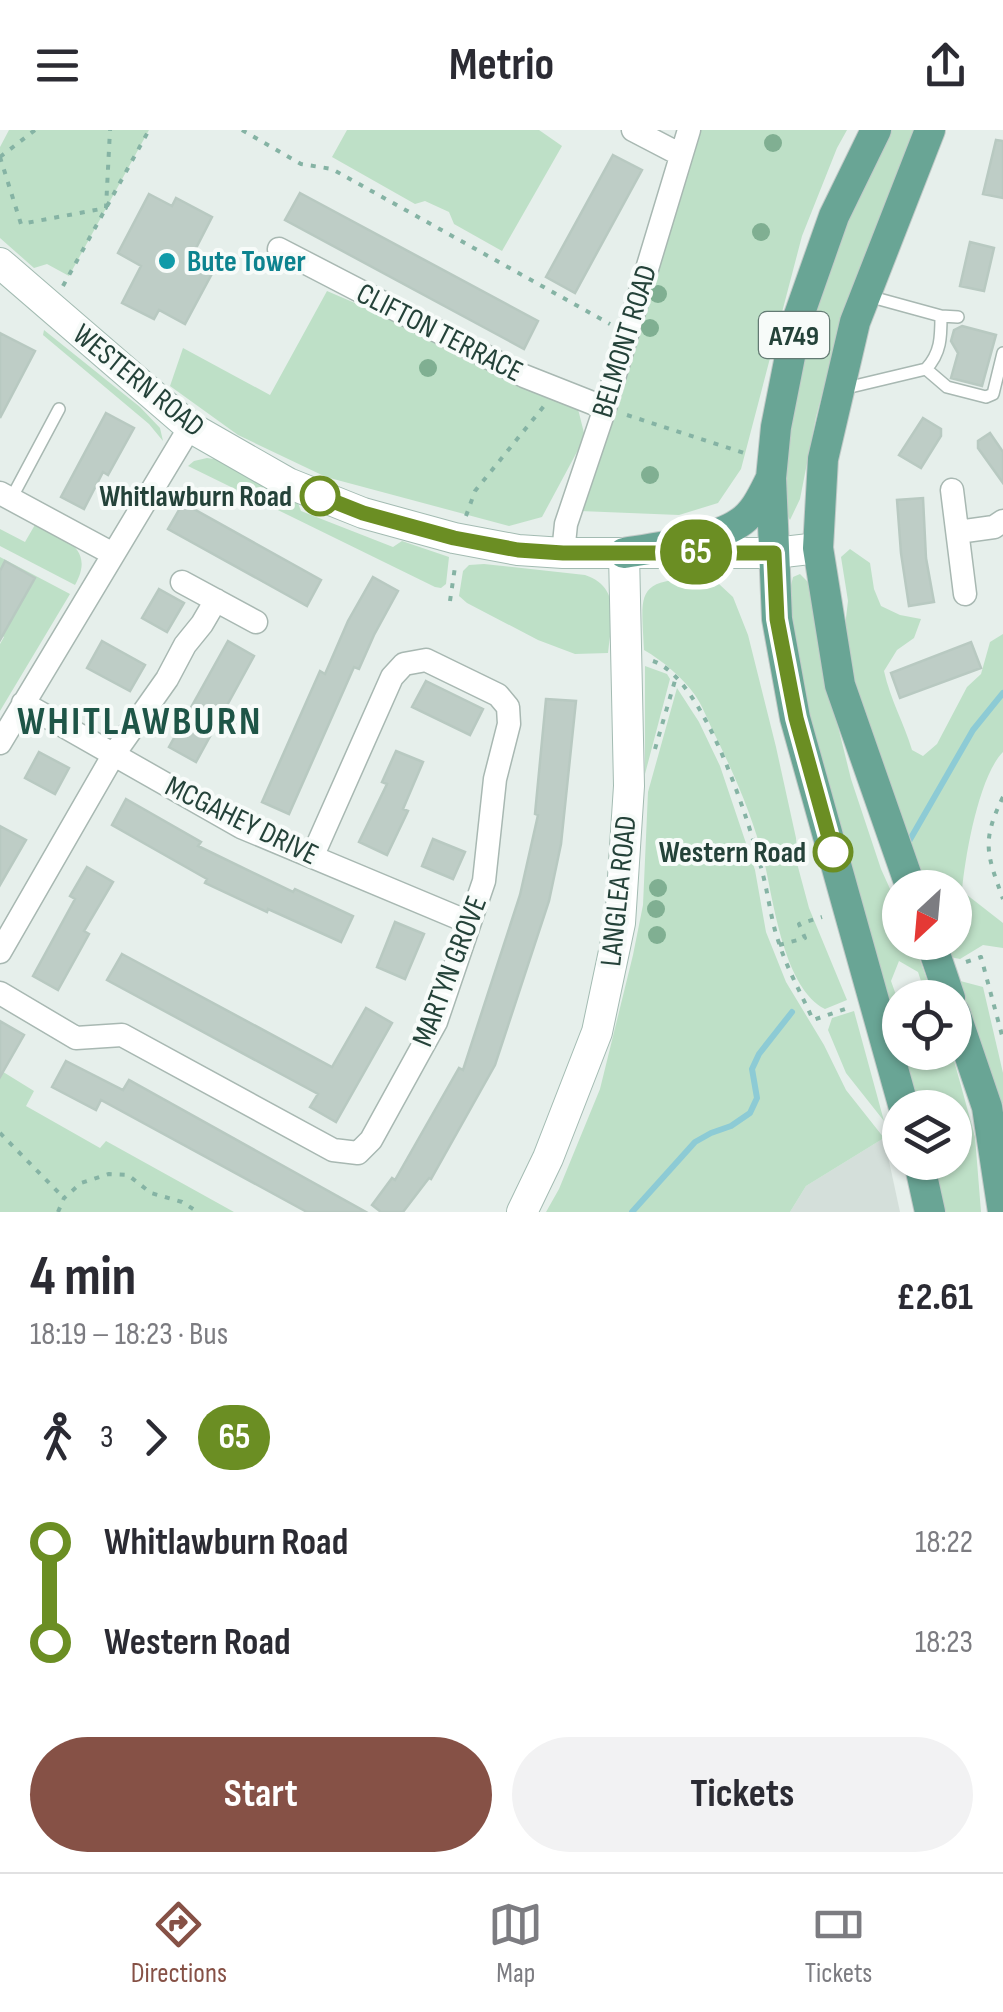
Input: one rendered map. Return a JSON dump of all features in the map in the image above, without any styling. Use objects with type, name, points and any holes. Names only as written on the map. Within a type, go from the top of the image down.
[{"type":"main road","name":"A749","points":[[876,130],[834,216],[798,320],[776,427],[763,468],[774,553],[777,619],[796,718],[899,1090]]},
{"type":"main road","name":"A749","points":[[905,870],[840,685],[818,548],[823,459],[855,322],[930,130]]},
{"type":"main road","points":[[624,553],[683,542],[739,524],[757,505],[763,468]]},
{"type":"main road","points":[[972,1062],[987,1107],[1003,1212]]},
{"type":"main road","points":[[923,1180],[930,1212]]},
{"type":"street","points":[[634,130],[681,155]]},
{"type":"street","name":"BELMONT ROAD","points":[[563,553],[566,524],[689,130]]},
{"type":"street","name":"CLIFTON TERRACE","points":[[279,249],[524,376],[604,408]]},
{"type":"street","name":"WESTERN ROAD","points":[[0,262],[190,427],[288,484],[363,513],[454,538],[518,550],[774,553],[818,548]]},
{"type":"street","points":[[0,743],[190,427]]},
{"type":"street","points":[[952,490],[965,594]]},
{"type":"street","points":[[6,497],[112,554]]},
{"type":"street","points":[[958,532],[994,527],[1003,521]]},
{"type":"street","name":"LANGLEA ROAD","points":[[522,1212],[548,1158],[597,1032],[620,923],[629,786],[624,553]]},
{"type":"street","points":[[182,582],[256,622]]},
{"type":"street","points":[[0,952],[114,754],[216,600]]},
{"type":"street","name":"MARTYN GROVE","points":[[0,992],[76,1038],[122,1035],[333,1150],[358,1153],[372,1140],[436,1022],[484,881],[495,779],[509,724],[508,707],[498,694],[426,660],[404,664],[392,677],[312,855]]},
{"type":"street","name":"MCGAHEY DRIVE","points":[[23,703],[241,826],[468,922]]},
{"type":"lane","points":[[866,295],[958,317]]},
{"type":"lane","points":[[839,389],[926,369],[940,348],[941,316]]},
{"type":"lane","points":[[926,369],[947,387],[986,397],[992,394],[1003,353]]},
{"type":"lane","points":[[6,497],[59,409]]},
{"type":"path","points":[[35,130],[0,157],[21,224],[106,208]]},
{"type":"path","points":[[106,208],[110,130]]},
{"type":"path","points":[[52,308],[149,130]]},
{"type":"path","points":[[242,130],[301,164],[332,169],[627,334]]},
{"type":"path","points":[[465,520],[476,491],[558,390]]},
{"type":"path","points":[[604,408],[763,468]]},
{"type":"path","points":[[450,602],[458,553]]},
{"type":"path","points":[[644,658],[664,665],[676,677],[711,730],[764,875],[779,945],[814,1020],[851,1007]]},
{"type":"path","points":[[655,750],[676,677]]},
{"type":"path","points":[[1003,798],[988,834],[988,852],[1003,898]]},
{"type":"path","points":[[779,945],[805,938],[800,924],[825,917]]},
{"type":"path","points":[[959,964],[981,957],[1003,1039]]},
{"type":"path","points":[[0,1133],[64,1198]]},
{"type":"path","points":[[58,1212],[64,1198],[81,1183],[109,1174],[128,1175],[151,1193],[182,1202],[198,1212]]},
{"type":"shaded area","points":[[882,1139],[882,1180],[893,1180],[900,1212],[790,1212],[806,1186]]},
{"type":"green space","points":[[9,130],[149,130],[69,276],[47,264],[34,268],[0,238],[0,147]]},
{"type":"green space","points":[[347,130],[539,130],[562,146],[502,251],[454,224],[449,212],[425,201],[415,204],[332,157]]},
{"type":"green space","points":[[699,130],[847,130],[802,236],[741,469],[718,503],[679,515],[580,511]]},
{"type":"green space","points":[[889,130],[916,130],[843,315],[816,417],[800,499],[790,520],[786,513],[788,446],[797,379],[812,313],[834,249]]},
{"type":"green space","points":[[327,291],[418,330],[578,409],[585,437],[542,517],[509,526],[326,477],[238,435],[170,386],[183,348],[270,395]]},
{"type":"green space","points":[[44,330],[140,407],[160,428],[163,441],[149,424],[43,335]]},
{"type":"green space","points":[[207,458],[221,460],[296,498],[301,511],[393,547],[402,541],[449,557],[446,584],[435,587],[188,466]]},
{"type":"green space","points":[[36,523],[66,539],[79,553],[82,562],[75,585],[0,546],[0,529],[25,542]]},
{"type":"green space","points":[[850,549],[870,563],[881,606],[921,619],[914,638],[897,650],[884,671],[912,750],[923,756],[937,744],[967,687],[981,674],[990,642],[1003,634],[1003,752],[994,763],[980,797],[965,870],[913,870],[848,677],[844,635],[848,601],[841,557]]},
{"type":"green space","points":[[0,557],[70,594],[0,711],[0,644],[4,637],[0,634],[6,561],[0,571]]},
{"type":"green space","points":[[469,565],[585,575],[597,581],[605,588],[612,607],[608,653],[575,654],[538,640],[467,603],[459,596],[463,571]]},
{"type":"green space","points":[[800,574],[811,585],[826,678],[851,779],[882,871],[882,960],[920,960],[927,980],[921,980],[918,972],[899,961],[891,980],[882,980],[882,983],[796,658],[789,608],[793,577]]},
{"type":"green space","points":[[701,578],[719,584],[733,597],[748,635],[809,908],[847,1000],[825,1009],[811,999],[791,965],[755,830],[702,707],[678,676],[644,650],[642,614],[647,593],[664,582]]},
{"type":"green space","points":[[645,666],[667,674],[670,679],[645,774]]},
{"type":"green space","points":[[677,688],[720,766],[755,870],[766,932],[786,982],[846,1090],[882,1135],[882,1139],[806,1186],[790,1212],[546,1212],[600,1089],[633,955],[643,905],[648,792]]},
{"type":"green space","points":[[972,899],[1003,923],[1003,948],[983,945],[972,952]]},
{"type":"green space","points":[[972,984],[983,987],[1003,1073],[1000,1105],[972,1035]]},
{"type":"green space","points":[[854,1011],[882,1118],[846,1073],[828,1030],[832,1018]]},
{"type":"green space","points":[[0,1070],[34,1091],[26,1106],[100,1148],[106,1141],[234,1212],[0,1212]]},
{"type":"green space","points":[[905,1070],[957,1070],[962,1090],[911,1090]]},
{"type":"green space","points":[[972,1126],[981,1212],[942,1212],[934,1180],[972,1180]]},
{"type":"building","points":[[996,140],[1003,141],[1003,198],[983,194]]},
{"type":"building","points":[[613,155],[642,170],[575,293],[546,277]]},
{"type":"building","points":[[300,193],[538,321],[524,349],[285,220]]},
{"type":"building","name":"Bute Tower","points":[[149,194],[172,206],[176,198],[212,217],[192,256],[215,268],[185,324],[159,310],[154,319],[122,303],[141,266],[118,253]]},
{"type":"building","points":[[970,242],[994,248],[984,291],[960,286]]},
{"type":"building","points":[[962,326],[996,335],[982,386],[951,378],[958,353],[951,341],[954,330]]},
{"type":"building","points":[[0,333],[35,351],[0,418]]},
{"type":"building","points":[[106,413],[134,428],[108,475],[103,472],[84,509],[61,497]]},
{"type":"building","points":[[923,418],[941,429],[941,436],[921,468],[899,455]]},
{"type":"building","points":[[990,433],[1003,452],[1003,483],[978,448],[978,441]]},
{"type":"building","points":[[923,498],[926,558],[934,602],[909,606],[897,500]]},
{"type":"building","points":[[183,503],[321,580],[307,606],[168,529]]},
{"type":"building","points":[[5,561],[35,578],[0,640],[0,571]]},
{"type":"building","points":[[373,577],[398,591],[359,669],[354,667],[289,814],[262,802],[320,671],[325,674]]},
{"type":"building","points":[[159,589],[184,603],[167,632],[142,618]]},
{"type":"building","points":[[102,641],[145,665],[130,691],[87,668]]},
{"type":"building","points":[[228,641],[254,656],[196,762],[169,747]]},
{"type":"building","points":[[971,642],[981,668],[900,698],[891,673]]},
{"type":"building","points":[[426,681],[483,709],[470,735],[412,707]]},
{"type":"building","points":[[546,699],[576,701],[561,844],[549,901],[495,1065],[431,1179],[403,1212],[381,1212],[372,1205],[392,1178],[395,1180],[459,1068],[463,1070],[520,895],[538,815],[535,814]]},
{"type":"building","points":[[396,751],[423,762],[403,809],[408,811],[387,855],[359,842],[387,784],[382,782]]},
{"type":"building","points":[[39,752],[69,768],[55,794],[25,778]]},
{"type":"building","points":[[126,799],[201,842],[198,846],[353,916],[341,942],[205,883],[207,879],[112,825]]},
{"type":"building","points":[[0,826],[26,840],[0,885]]},
{"type":"building","points":[[433,839],[465,852],[453,879],[422,866]]},
{"type":"building","points":[[87,867],[113,882],[84,931],[89,934],[58,990],[33,976],[75,899],[70,896]]},
{"type":"building","points":[[395,922],[424,934],[405,979],[377,967]]},
{"type":"building","points":[[122,954],[332,1067],[366,1008],[392,1023],[336,1122],[310,1107],[318,1094],[107,980]]},
{"type":"building","points":[[0,1021],[24,1035],[0,1077]]},
{"type":"building","points":[[66,1061],[123,1090],[129,1080],[366,1212],[307,1212],[101,1100],[96,1110],[52,1087]]},
{"type":"waterway","points":[[908,843],[973,730],[1003,693]]},
{"type":"waterway","points":[[632,1212],[695,1142],[750,1113],[757,1098],[752,1069],[792,1012]]},
{"type":"bus line","name":"65","points":[[320,496],[363,513],[454,538],[518,550],[774,553],[777,619],[796,718],[833,852]]},
{"type":"place","name":"Bute Tower","points":[[167,261]]},
{"type":"place","name":"Whitlawburn Road","points":[[320,496]]},
{"type":"place","name":"Western Road","points":[[833,852]]},
{"type":"district","name":"WHITLAWBURN","points":[[140,720]]}]
